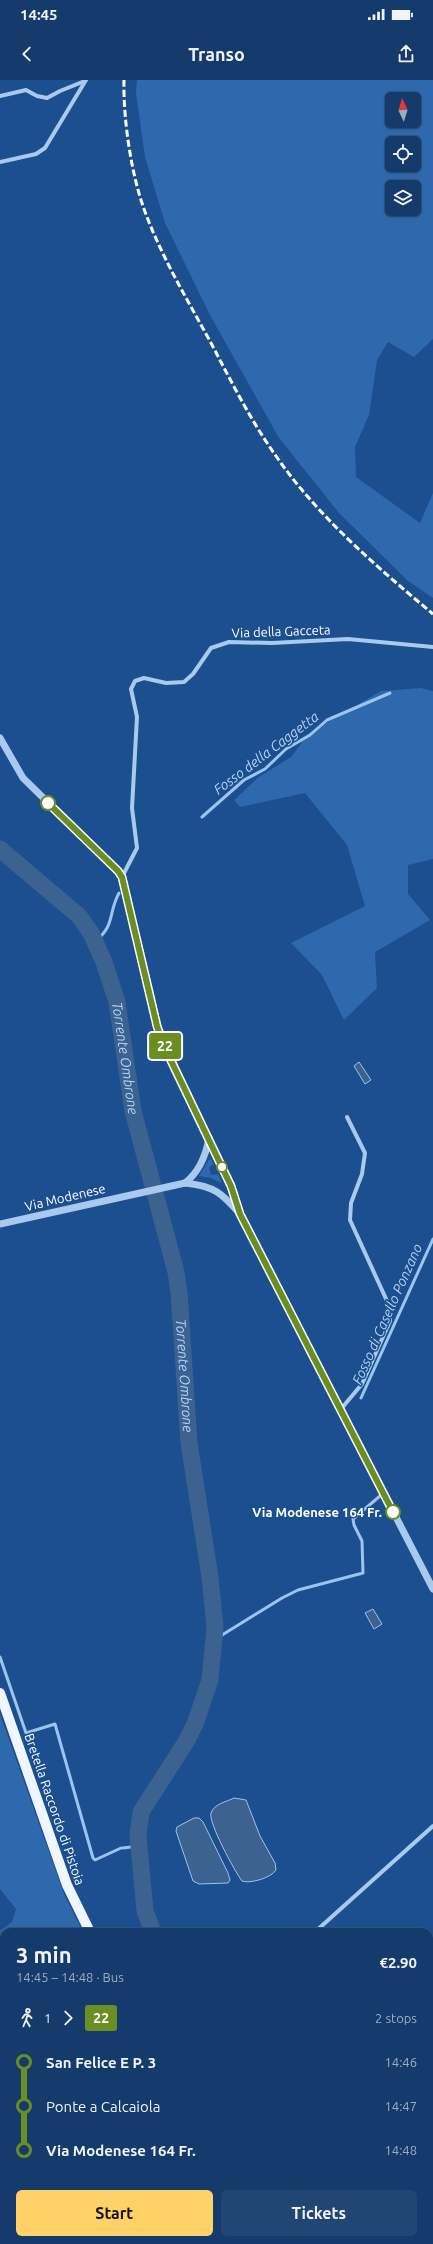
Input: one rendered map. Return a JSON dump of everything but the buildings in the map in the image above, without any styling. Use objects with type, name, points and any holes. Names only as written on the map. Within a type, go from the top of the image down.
[{"type":"main road","name":"Bretella Raccordo di Pistoia","points":[[0,1693],[67,1885],[88,1928]]},
{"type":"street","points":[[0,96],[26,90],[37,96],[47,98],[85,81]]},
{"type":"street","points":[[0,162],[36,154],[45,148],[85,81]]},
{"type":"street","name":"Via della Gacceta","points":[[122,877],[137,848],[132,808],[137,717],[131,689],[135,681],[144,678],[166,683],[184,682],[193,674],[211,648],[233,642],[272,643],[348,639],[433,647]]},
{"type":"street","points":[[0,738],[24,778],[118,871],[122,877],[160,1035],[235,1196],[240,1214],[433,1589]]},
{"type":"street","points":[[341,1409],[362,1384],[390,1321],[387,1301],[350,1220],[351,1203],[362,1174],[365,1153],[347,1118]]},
{"type":"street","points":[[185,1183],[194,1174],[202,1161],[209,1138]]},
{"type":"street","points":[[185,1183],[203,1185],[216,1189],[240,1214]]},
{"type":"street","name":"Via Modenese","points":[[0,1224],[185,1183]]},
{"type":"street","points":[[319,1928],[433,1826]]},
{"type":"shaded area","points":[[137,80],[433,80],[433,339],[414,357],[388,342],[377,360],[369,415],[355,447],[356,477],[420,523],[433,493],[433,598],[408,581],[339,513],[279,438],[211,317],[165,223],[145,157],[136,93]]},
{"type":"shaded area","points":[[421,688],[433,691],[433,859],[408,865],[408,894],[430,920],[375,952],[377,988],[344,1020],[322,975],[291,943],[365,906],[347,845],[305,793],[240,807],[234,800],[259,777],[291,757],[309,733],[381,691]]},
{"type":"shaded area","points":[[359,1062],[371,1080],[365,1084],[354,1066]]},
{"type":"shaded area","points":[[210,1158],[214,1164],[209,1167],[211,1175],[218,1174],[222,1183],[211,1178],[199,1176]]},
{"type":"shaded area","points":[[373,1609],[382,1624],[374,1629],[365,1613]]},
{"type":"shaded area","points":[[0,1714],[64,1894],[81,1928],[4,1928],[12,1922],[16,1909],[0,1889]]},
{"type":"shaded area","points":[[234,1798],[246,1800],[260,1836],[275,1863],[276,1870],[270,1876],[260,1880],[250,1882],[242,1881],[228,1858],[211,1818],[211,1813],[217,1805]]},
{"type":"shaded area","points":[[194,1818],[199,1818],[203,1822],[228,1873],[230,1880],[228,1883],[199,1884],[193,1881],[176,1831],[177,1827]]},
{"type":"waterway","name":"Fosso della Caggetta","points":[[202,817],[244,780],[265,769],[286,749],[310,735],[327,720],[390,693]]},
{"type":"waterway","name":"Torrente Ombrone","points":[[0,849],[79,916],[91,933],[104,962],[117,1002],[133,1111],[176,1272],[179,1292],[189,1443],[210,1577],[215,1627],[210,1680],[195,1724],[186,1742],[141,1812],[138,1835],[145,1911],[151,1928]]},
{"type":"waterway","name":"Fosso della Caggetta","points":[[95,941],[106,930],[119,893]]},
{"type":"waterway","name":"Fosso di Casello Ponzano","points":[[361,1398],[433,1239]]},
{"type":"waterway","name":"Fosso di Casello Ponzano","points":[[214,1640],[282,1598],[298,1590],[363,1573],[362,1541],[354,1525],[353,1519],[380,1496]]},
{"type":"waterway","points":[[0,1657],[26,1733],[55,1724],[93,1858],[95,1860],[121,1848]]},
{"type":"waterway","points":[[123,1848],[139,1846]]},
{"type":"railway","points":[[124,80],[126,128],[135,179],[144,209],[158,244],[250,415],[276,456],[310,500],[349,540],[433,614]]},
{"type":"bus line","name":"22","points":[[48,803],[118,871],[125,883],[157,1026],[164,1046],[201,1120],[231,1186],[240,1214],[393,1512]]},
{"type":"place","name":"Via Modenese 164 Fr.","points":[[393,1512]]}]
